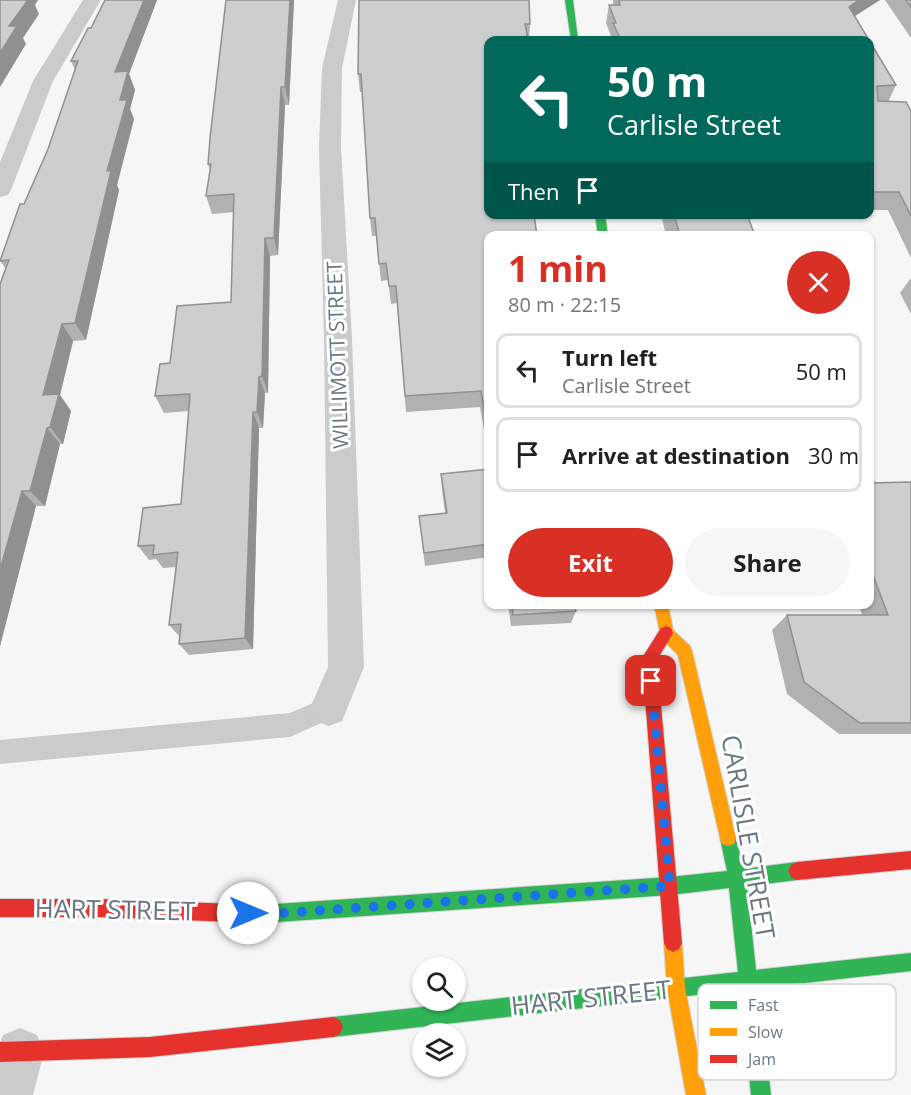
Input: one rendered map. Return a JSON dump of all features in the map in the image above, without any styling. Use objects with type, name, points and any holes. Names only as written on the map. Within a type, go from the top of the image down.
[{"type":"main road","points":[[569,0],[574,36]]},
{"type":"main road","points":[[662,609],[666,633],[649,658],[670,886],[676,988],[696,1095]]},
{"type":"main road","name":"CARLISLE STREET","points":[[666,633],[685,651],[737,877],[749,984]]},
{"type":"main road","name":"HART STREET","points":[[0,908],[99,908],[269,914],[670,886],[911,860]]},
{"type":"main road","name":"HART STREET","points":[[712,984],[911,962]]},
{"type":"main road","name":"HART STREET","points":[[7,1065],[698,986]]},
{"type":"main road","name":"CARLISLE STREET","points":[[759,1080],[761,1095]]},
{"type":"street","points":[[0,190],[43,81],[92,0]]},
{"type":"street","name":"WILLIMOTT STREET","points":[[329,708],[346,668],[338,339],[330,147],[332,68],[347,0]]},
{"type":"lane","points":[[0,752],[290,725],[329,708]]},
{"type":"building","points":[[0,0],[28,0],[9,26],[17,26],[0,53]]},
{"type":"building","points":[[105,0],[144,0],[115,72],[128,71],[120,100],[127,100],[107,171],[111,171],[75,323],[62,324],[43,395],[59,394],[30,491],[22,491],[0,570],[0,284],[9,260],[0,261],[20,204],[24,204],[48,149],[78,61],[71,61]]},
{"type":"building","points":[[226,0],[290,0],[285,87],[281,87],[274,238],[265,238],[262,376],[259,377],[257,412],[253,412],[245,638],[179,644],[181,624],[169,625],[178,552],[153,555],[154,545],[138,546],[143,508],[181,504],[190,394],[155,396],[160,364],[170,363],[177,306],[231,302],[234,194],[206,196],[211,164],[208,164],[210,138]]},
{"type":"building","points":[[359,0],[529,0],[530,24],[525,24],[527,36],[484,36],[484,219],[535,219],[536,231],[484,231],[484,408],[481,391],[405,396],[396,286],[389,286],[386,263],[379,264],[375,218],[370,218],[361,74],[358,74]]},
{"type":"building","points":[[619,0],[859,0],[849,7],[867,36],[619,36],[609,5],[620,5]]},
{"type":"building","points":[[874,49],[896,85],[877,86],[878,101],[906,102],[911,111],[911,216],[899,192],[874,192]]},
{"type":"building","points":[[675,219],[749,219],[753,231],[679,231]]},
{"type":"building","points":[[484,470],[484,545],[424,553],[419,516],[447,513],[441,474]]},
{"type":"building","points":[[911,482],[911,723],[860,723],[804,682],[787,615],[888,615],[874,578],[874,483]]},
{"type":"building","points":[[512,609],[575,609],[576,611],[513,615]]},
{"type":"traffic: fast","points":[[569,0],[574,36]]},
{"type":"traffic: fast","points":[[601,219],[602,231]]},
{"type":"traffic: fast","points":[[728,838],[737,877],[749,984]]},
{"type":"traffic: fast","points":[[262,914],[670,886],[797,871]]},
{"type":"traffic: fast","points":[[715,984],[911,962]]},
{"type":"traffic: fast","points":[[333,1027],[698,986]]},
{"type":"traffic: fast","points":[[759,1080],[761,1095]]},
{"type":"traffic: slow","points":[[662,609],[666,633],[685,651],[728,838]]},
{"type":"traffic: slow","points":[[673,943],[676,988],[696,1095]]},
{"type":"traffic: jam","points":[[666,633],[649,658],[673,943]]},
{"type":"traffic: jam","points":[[797,871],[911,860]]},
{"type":"traffic: jam","points":[[0,908],[99,908],[262,914]]},
{"type":"traffic: jam","points":[[0,1052],[150,1047],[333,1027]]},
{"type":"route","points":[[248,913],[269,914],[670,886],[651,681]]}]
